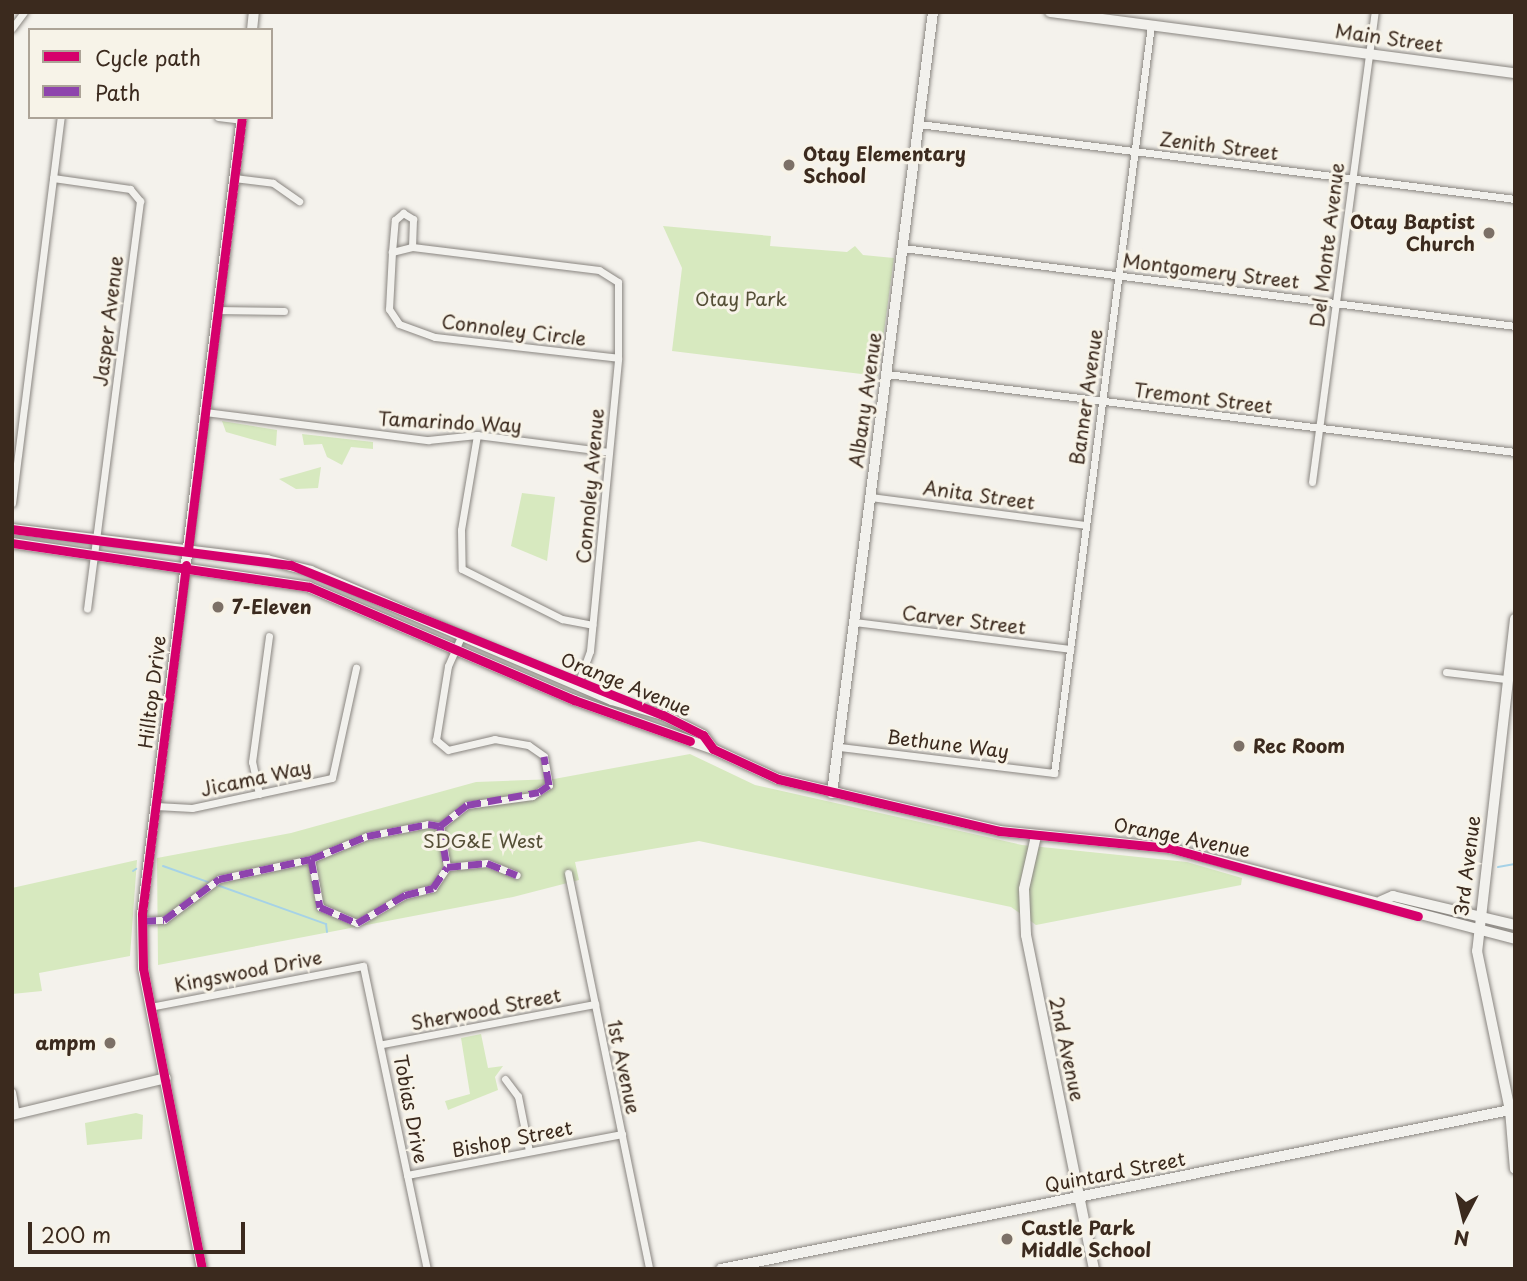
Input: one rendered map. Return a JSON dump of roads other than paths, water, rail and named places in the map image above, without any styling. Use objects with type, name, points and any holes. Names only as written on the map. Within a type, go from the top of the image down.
[{"type":"main road","name":"Albany Avenue","points":[[832,793],[933,12]]},
{"type":"main road","name":"Main Street","points":[[1050,12],[1515,73]]},
{"type":"main road","name":"Hilltop Drive","points":[[202,1269],[166,1078],[149,1007],[142,921],[241,119]]},
{"type":"main road","name":"Orange Avenue","points":[[12,528],[188,550],[311,571],[578,684],[663,715],[703,735],[713,749],[778,779],[1036,836],[1169,848],[1381,901],[1390,909],[1515,939]]},
{"type":"main road","points":[[12,543],[186,565],[309,587],[571,699],[713,749]]},
{"type":"main road","name":"3rd Avenue","points":[[1515,619],[1477,930],[1512,1113],[1506,1123],[1515,1169]]},
{"type":"main road","points":[[571,699],[578,684]]},
{"type":"main road","name":"2nd Avenue","points":[[1036,836],[1024,889],[1026,935],[1094,1269]]},
{"type":"main road","name":"Orange Avenue","points":[[1381,901],[1393,896],[1515,925]]},
{"type":"main road","points":[[14,1114],[166,1078]]},
{"type":"main road","name":"Quintard Street","points":[[721,1269],[1512,1113]]},
{"type":"street","points":[[12,27],[24,12]]},
{"type":"street","name":"Del Monte Avenue","points":[[1312,482],[1375,12]]},
{"type":"street","name":"Banner Avenue","points":[[1054,773],[1151,25]]},
{"type":"street","points":[[12,503],[61,119]]},
{"type":"street","name":"Zenith Street","points":[[919,124],[1515,199]]},
{"type":"street","name":"Jasper Avenue","points":[[52,178],[130,189],[139,201],[87,609]]},
{"type":"street","points":[[234,178],[273,183],[299,201]]},
{"type":"street","name":"Connoley Circle","points":[[412,247],[413,219],[403,212],[395,220],[388,309],[399,324],[435,337],[618,358]]},
{"type":"street","points":[[391,252],[412,247]]},
{"type":"street","name":"Connoley Avenue","points":[[412,247],[610,272],[619,288],[618,358],[592,625],[578,684]]},
{"type":"street","name":"Montgomery Street","points":[[903,248],[1515,326]]},
{"type":"street","points":[[218,310],[284,312]]},
{"type":"street","name":"Tremont Street","points":[[887,374],[1515,452]]},
{"type":"street","name":"Tamarindo Way","points":[[205,412],[428,440],[477,435],[609,452]]},
{"type":"street","points":[[477,435],[460,558],[472,576],[562,619],[592,625]]},
{"type":"street","name":"Anita Street","points":[[870,497],[1085,525]]},
{"type":"street","name":"Carver Street","points":[[854,622],[1069,649]]},
{"type":"street","points":[[142,921],[164,920],[219,879],[311,859],[367,836],[440,826],[467,805],[539,792],[549,785],[544,756],[528,745],[495,739],[442,749],[436,740],[455,649],[462,634]]},
{"type":"street","points":[[259,794],[252,762],[269,636]]},
{"type":"street","name":"Jicama Way","points":[[156,806],[192,808],[332,778],[356,668]]},
{"type":"street","points":[[1446,672],[1506,678]]},
{"type":"street","name":"Bethune Way","points":[[839,747],[1054,773]]},
{"type":"street","points":[[311,859],[320,907],[357,923],[405,895],[433,888],[446,867],[440,826]]},
{"type":"street","points":[[446,867],[487,863],[517,875]]},
{"type":"street","name":"1st Avenue","points":[[568,873],[649,1269]]},
{"type":"street","name":"Kingswood Drive","points":[[149,1007],[353,966]]},
{"type":"street","name":"Tobias Drive","points":[[353,966],[368,972],[427,1269]]},
{"type":"street","name":"Sherwood Street","points":[[383,1044],[595,1004]]},
{"type":"street","points":[[505,1079],[518,1096],[530,1151]]},
{"type":"street","points":[[12,1092],[14,1114]]},
{"type":"street","name":"Bishop Street","points":[[407,1175],[622,1134]]},
{"type":"waterway","points":[[1498,867],[1515,864]]},
{"type":"waterway","points":[[163,866],[208,882]]},
{"type":"waterway","points":[[217,885],[326,924],[327,932]]},
{"type":"place","name":"Otay Elementary School","points":[[789,165]]},
{"type":"place","name":"Otay Baptist Church","points":[[1489,233]]},
{"type":"place","name":"7-Eleven","points":[[218,607]]},
{"type":"place","name":"Rec Room","points":[[1239,746]]},
{"type":"place","name":"ampm","points":[[110,1043]]},
{"type":"place","name":"Castle Park Middle School","points":[[1007,1239]]},
{"type":"park label","name":"Otay Park","points":[[741,299]]},
{"type":"park label","name":"SDG&E West","points":[[483,841]]}]
